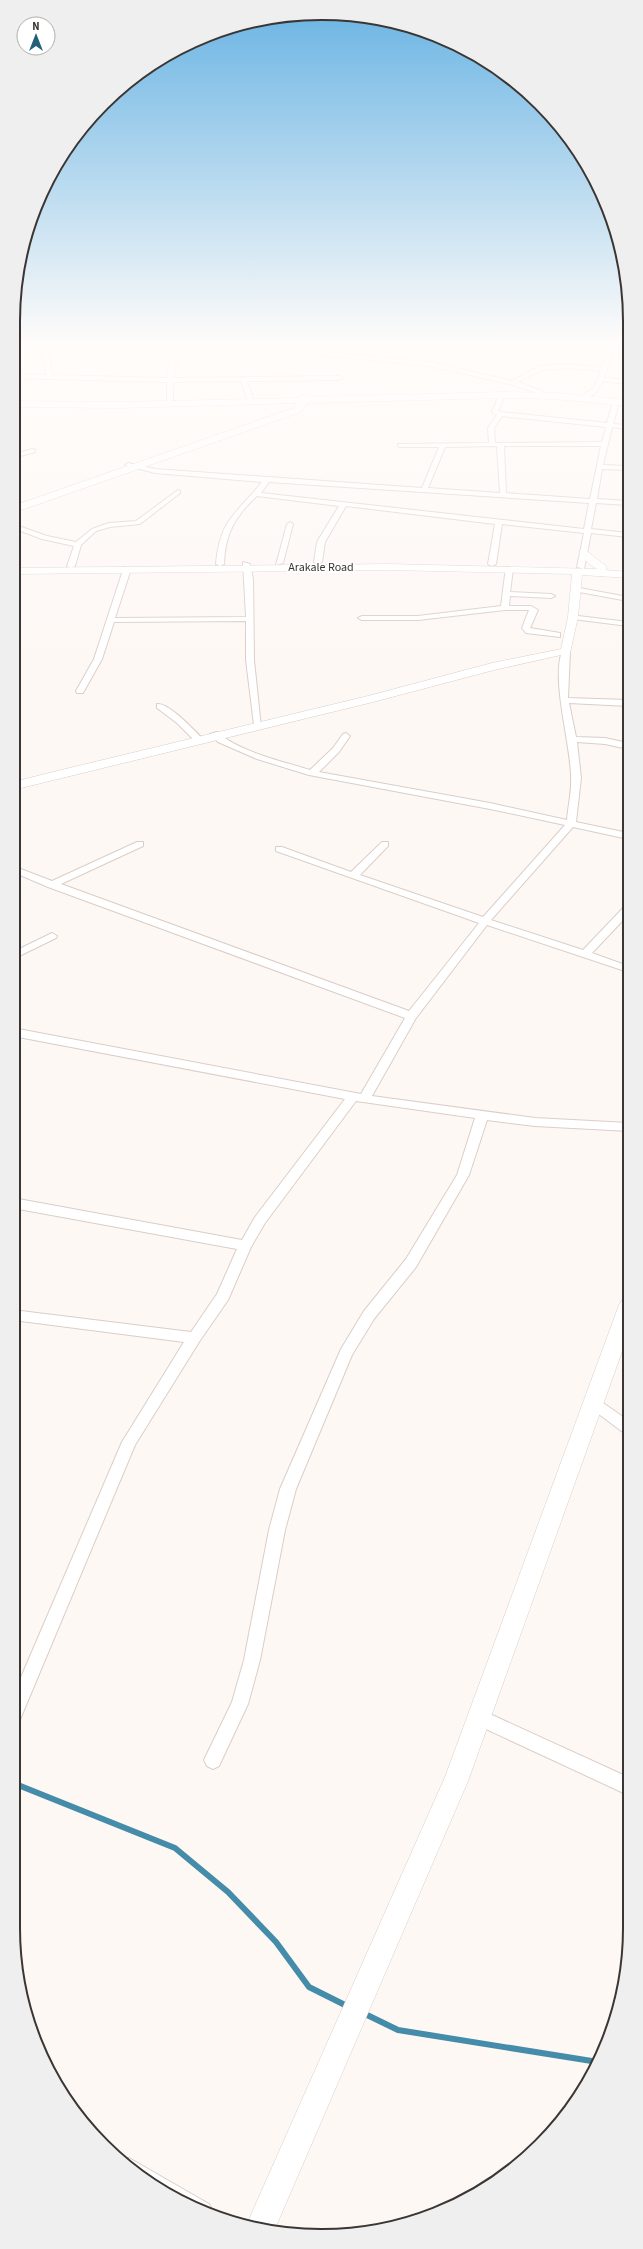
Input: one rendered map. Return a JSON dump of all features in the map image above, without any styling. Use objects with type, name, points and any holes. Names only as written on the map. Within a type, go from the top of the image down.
[{"type":"main road","points":[[20,504],[181,449]]},
{"type":"main road","points":[[20,507],[132,466]]},
{"type":"main road","points":[[584,552],[602,568]]},
{"type":"main road","name":"Arakale Road","points":[[20,571],[127,569],[318,562],[508,569],[602,568],[623,570]]},
{"type":"main road","name":"Arakale Road","points":[[20,567],[220,564],[492,564],[579,569],[623,574]]},
{"type":"main road","points":[[20,784],[214,734],[378,697],[501,664],[566,651],[573,617],[579,569]]},
{"type":"main road","points":[[262,2223],[447,1801],[623,1322]]},
{"type":"street","points":[[424,490],[441,449]]},
{"type":"street","points":[[498,449],[505,465],[502,476],[503,495]]},
{"type":"street","points":[[579,569],[584,552],[603,449]]},
{"type":"street","points":[[20,454],[33,451]]},
{"type":"street","points":[[132,466],[155,471],[267,480],[623,503]]},
{"type":"street","points":[[599,467],[623,468]]},
{"type":"street","points":[[220,564],[223,533],[234,514],[256,494],[267,480]]},
{"type":"street","points":[[71,566],[78,544],[94,530],[103,527],[138,523],[178,492]]},
{"type":"street","points":[[256,494],[499,522],[623,534]]},
{"type":"street","points":[[318,562],[321,542],[343,505]]},
{"type":"street","points":[[492,564],[499,522]]},
{"type":"street","points":[[278,563],[290,524]]},
{"type":"street","points":[[20,528],[60,542],[78,544]]},
{"type":"street","points":[[246,565],[249,579],[248,619],[250,660],[258,725]]},
{"type":"street","points":[[80,691],[98,659],[127,569]]},
{"type":"street","points":[[505,608],[508,569]]},
{"type":"street","points":[[577,589],[623,598]]},
{"type":"street","points":[[507,594],[551,596]]},
{"type":"street","points":[[362,618],[418,618],[505,608],[531,608],[534,610],[526,628],[528,631],[557,635]]},
{"type":"street","points":[[573,617],[623,623]]},
{"type":"street","points":[[111,620],[248,619]]},
{"type":"street","points":[[20,1699],[129,1442],[194,1338],[223,1296],[245,1246],[260,1220],[358,1098],[411,1016],[486,920],[572,824],[576,778],[572,739],[564,700],[566,651]]},
{"type":"street","points":[[564,700],[623,703]]},
{"type":"street","points":[[160,706],[180,721],[198,739]]},
{"type":"street","points":[[214,734],[221,740],[260,757],[312,773],[490,806],[623,835]]},
{"type":"street","points":[[312,773],[336,750],[346,736]]},
{"type":"street","points":[[572,739],[599,740],[623,745]]},
{"type":"street","points":[[52,885],[140,844]]},
{"type":"street","points":[[353,876],[385,844]]},
{"type":"street","points":[[279,849],[353,876],[623,967]]},
{"type":"street","points":[[20,872],[52,885],[411,1016]]},
{"type":"street","points":[[585,954],[623,913]]},
{"type":"street","points":[[20,952],[52,936]]},
{"type":"street","points":[[20,1033],[358,1098],[535,1122],[623,1127]]},
{"type":"street","points":[[213,1760],[240,1704],[252,1660],[277,1530],[288,1489],[346,1353],[369,1315],[411,1263],[463,1175],[482,1116]]},
{"type":"street","points":[[20,1204],[193,1234],[245,1246]]},
{"type":"street","points":[[20,1316],[157,1332],[194,1338]]},
{"type":"street","points":[[593,1402],[623,1424]]},
{"type":"street","points":[[479,1717],[623,1785]]},
{"type":"waterway","points":[[20,1786],[175,1848],[228,1892],[276,1942],[309,1987],[347,2006]]},
{"type":"waterway","points":[[363,2013],[398,2030],[592,2061]]}]
